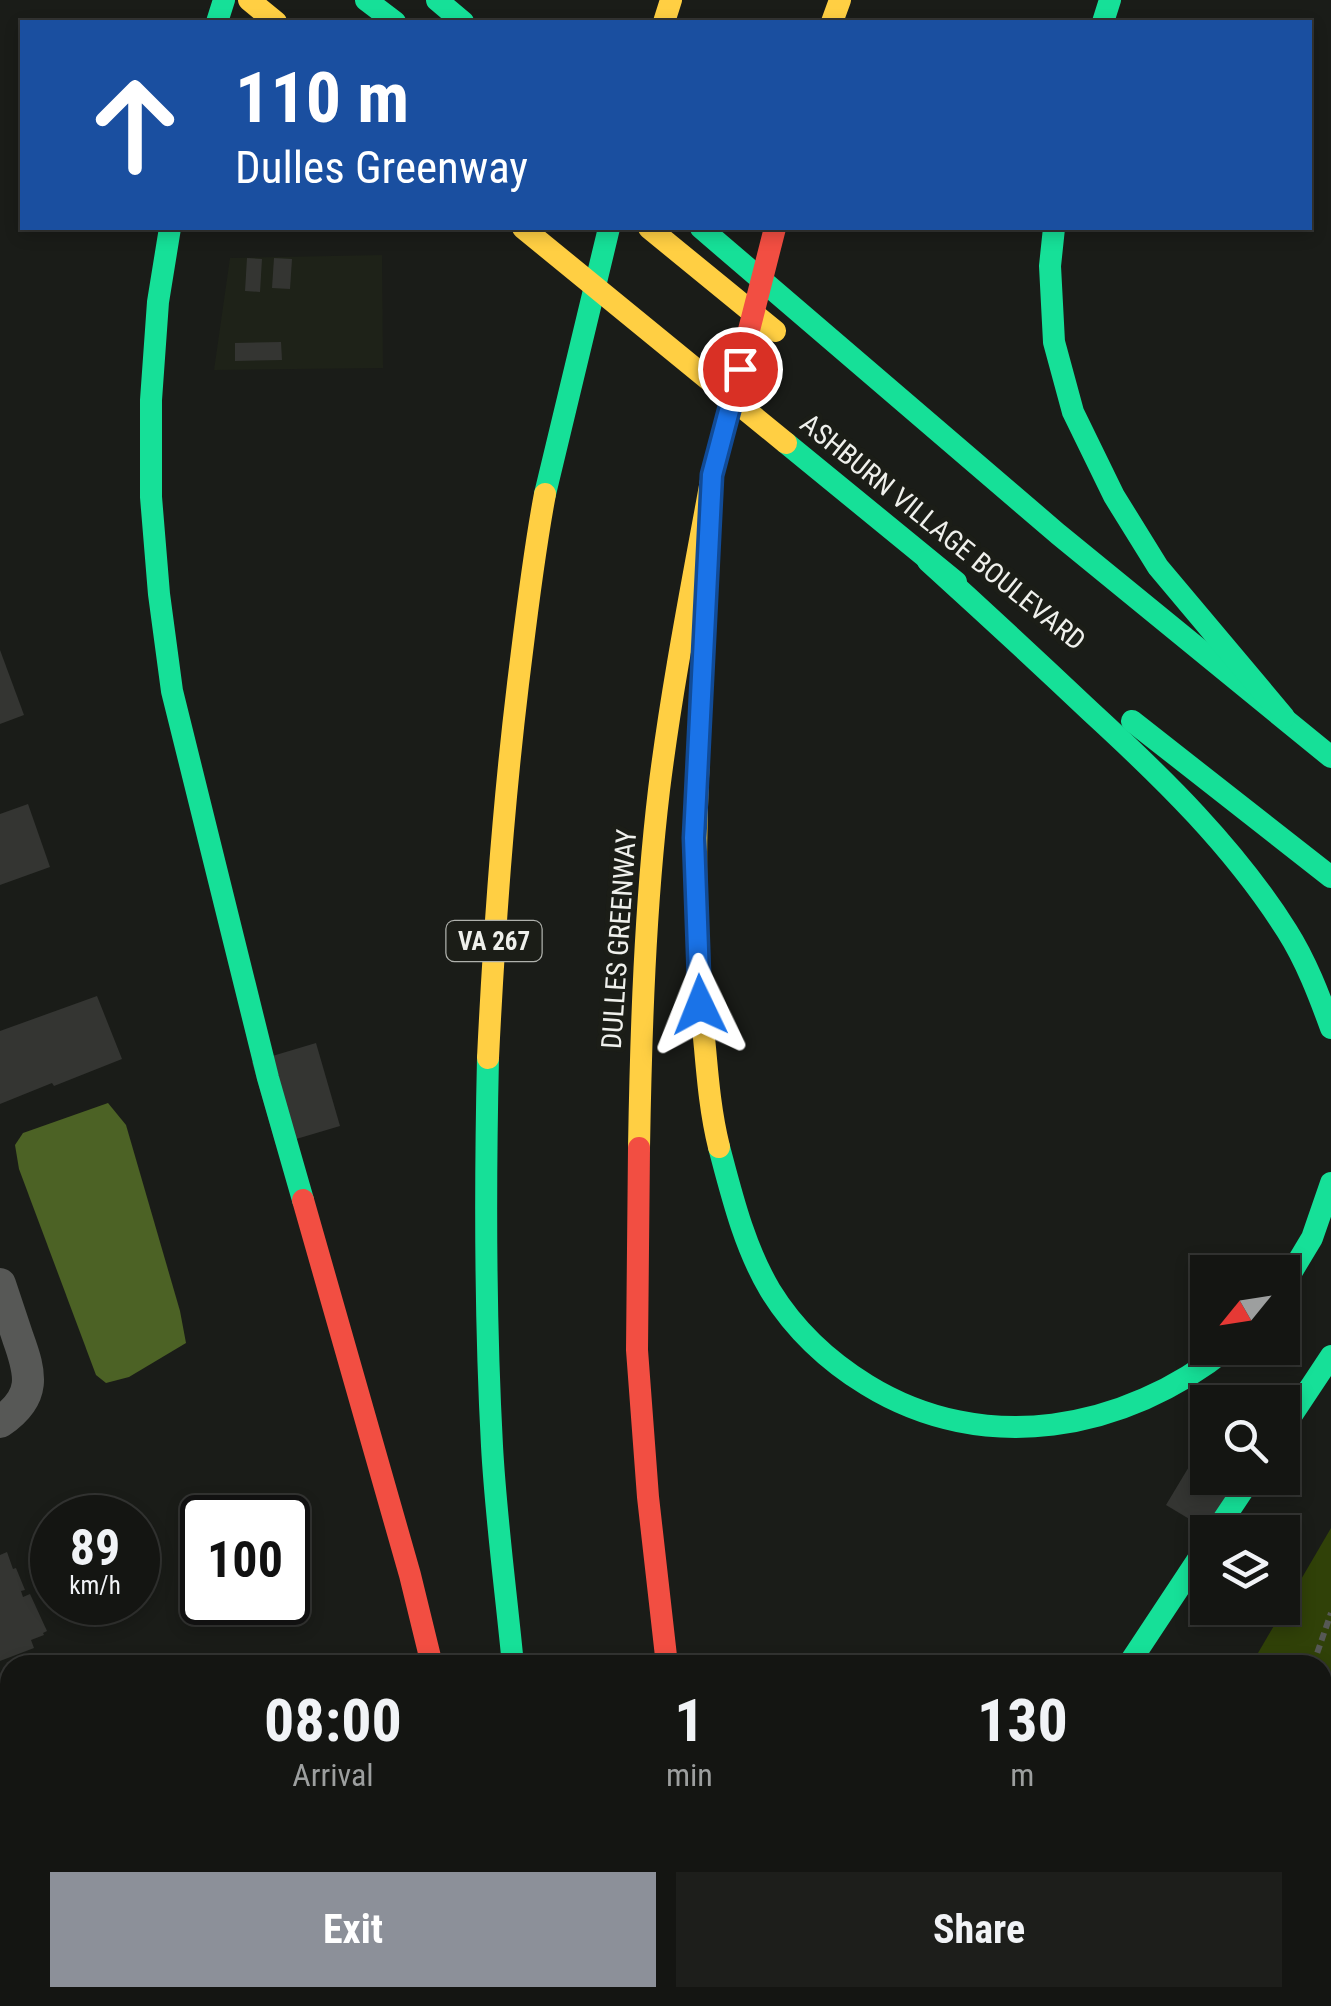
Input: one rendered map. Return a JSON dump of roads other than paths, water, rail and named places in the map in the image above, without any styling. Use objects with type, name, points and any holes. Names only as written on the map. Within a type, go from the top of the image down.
[{"type":"main road","points":[[249,0],[274,20]]},
{"type":"main road","points":[[366,0],[391,20]]},
{"type":"main road","points":[[436,0],[461,20]]},
{"type":"main road","points":[[170,230],[158,302],[151,400],[151,497],[158,594],[172,691],[268,1078],[430,1655]]},
{"type":"main road","name":"ASHBURN VILLAGE BOULEVARD","points":[[525,230],[928,561],[1331,877]]},
{"type":"main road","name":"VA 267","points":[[512,1655],[490,1420],[487,1066],[496,894],[536,540],[608,230]]},
{"type":"main road","points":[[652,230],[798,350]]},
{"type":"main road","points":[[703,230],[1058,534],[1331,756]]},
{"type":"main road","name":"DULLES GREENWAY","points":[[666,1655],[648,1497],[638,1350],[640,1100],[648,935],[659,792],[684,627],[712,475],[774,230]]},
{"type":"main road","points":[[1054,230],[1050,266],[1054,342],[1073,412],[1114,496],[1158,566],[1284,717]]},
{"type":"main road","points":[[891,420],[1058,534]]},
{"type":"main road","points":[[705,634],[712,475]]},
{"type":"main road","points":[[928,561],[1164,780],[1221,843],[1268,903],[1311,972],[1331,1028]]},
{"type":"main road","points":[[700,730],[694,838],[699,986],[714,1131],[754,1261],[798,1330],[838,1367],[892,1401],[917,1411],[996,1428],[1041,1426],[1102,1416],[1177,1383],[1203,1365]]},
{"type":"main road","points":[[1300,1260],[1331,1184]]},
{"type":"main road","points":[[1300,1403],[1331,1356]]},
{"type":"main road","points":[[1135,1655],[1190,1571]]},
{"type":"street","points":[[0,1286],[28,1369],[27,1388],[18,1407],[0,1422]]}]
